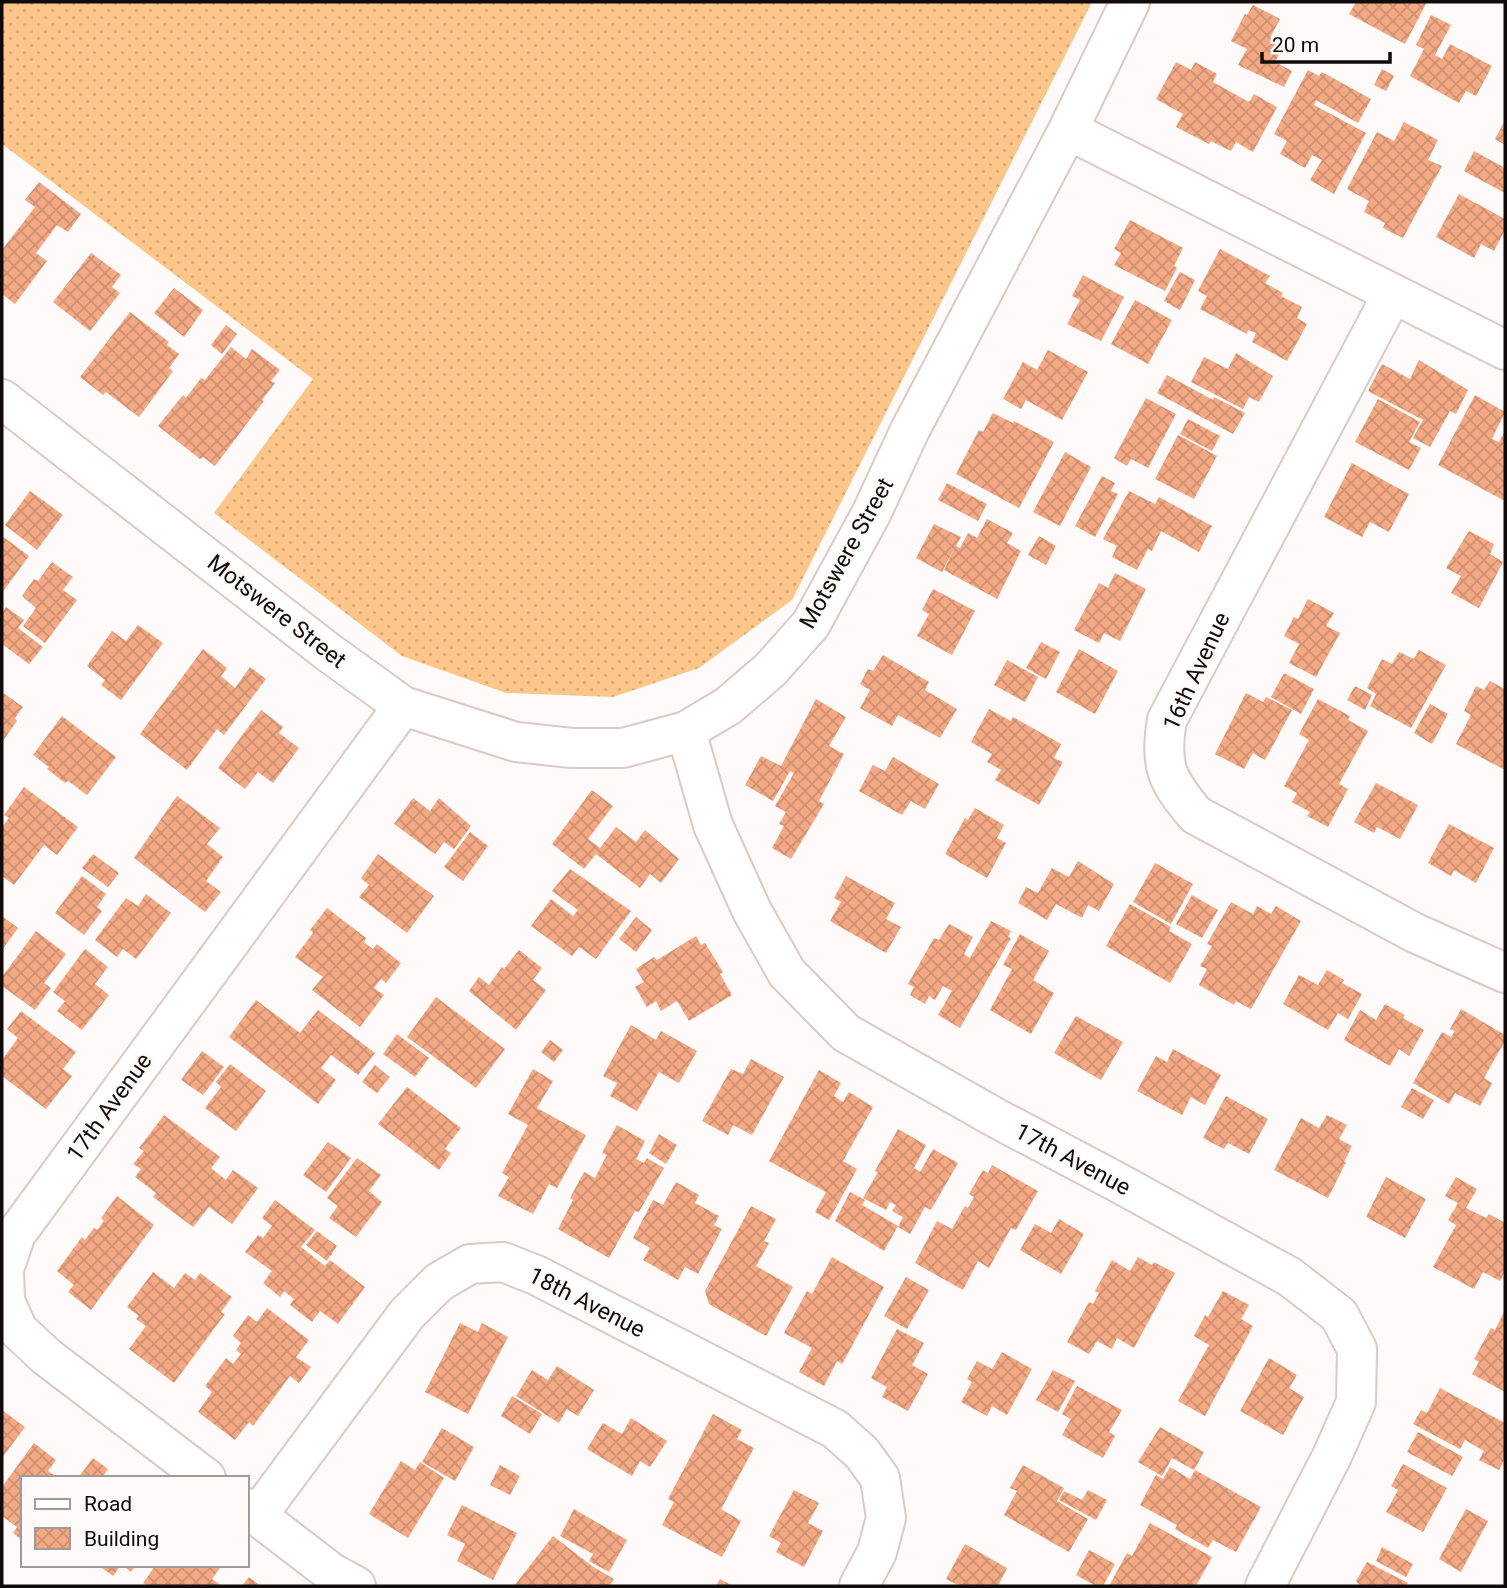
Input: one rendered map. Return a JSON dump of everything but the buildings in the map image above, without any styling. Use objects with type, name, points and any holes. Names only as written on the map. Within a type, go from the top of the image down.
[{"type":"street","name":"Motswere Street","points":[[2,399],[328,652],[403,706],[516,742],[572,748],[623,748],[686,731],[728,706],[770,670],[811,624],[871,514],[911,430],[1068,130],[1130,2]]},
{"type":"street","points":[[1068,130],[1505,350]]},
{"type":"street","name":"16th Avenue","points":[[1392,295],[1167,720],[1163,742],[1164,764],[1174,789],[1196,815],[1415,933],[1505,973]]},
{"type":"street","name":"17th Avenue","points":[[203,1476],[47,1357],[18,1330],[5,1301],[4,1269],[16,1234],[403,706]]},
{"type":"street","name":"17th Avenue","points":[[686,731],[713,825],[752,911],[787,973],[846,1033],[1290,1278],[1339,1315],[1357,1349],[1356,1402],[1332,1456],[1265,1586]]},
{"type":"street","name":"18th Avenue","points":[[252,1512],[407,1314],[439,1282],[470,1264],[503,1262],[536,1275],[835,1429],[862,1453],[880,1478],[886,1518],[877,1552],[859,1586]]},
{"type":"street","points":[[252,1512],[332,1573],[356,1586]]},
{"type":"shaded area","points":[[2,2],[1092,2],[792,600],[699,668],[613,697],[506,693],[402,656],[214,513],[313,379],[2,144]]}]
